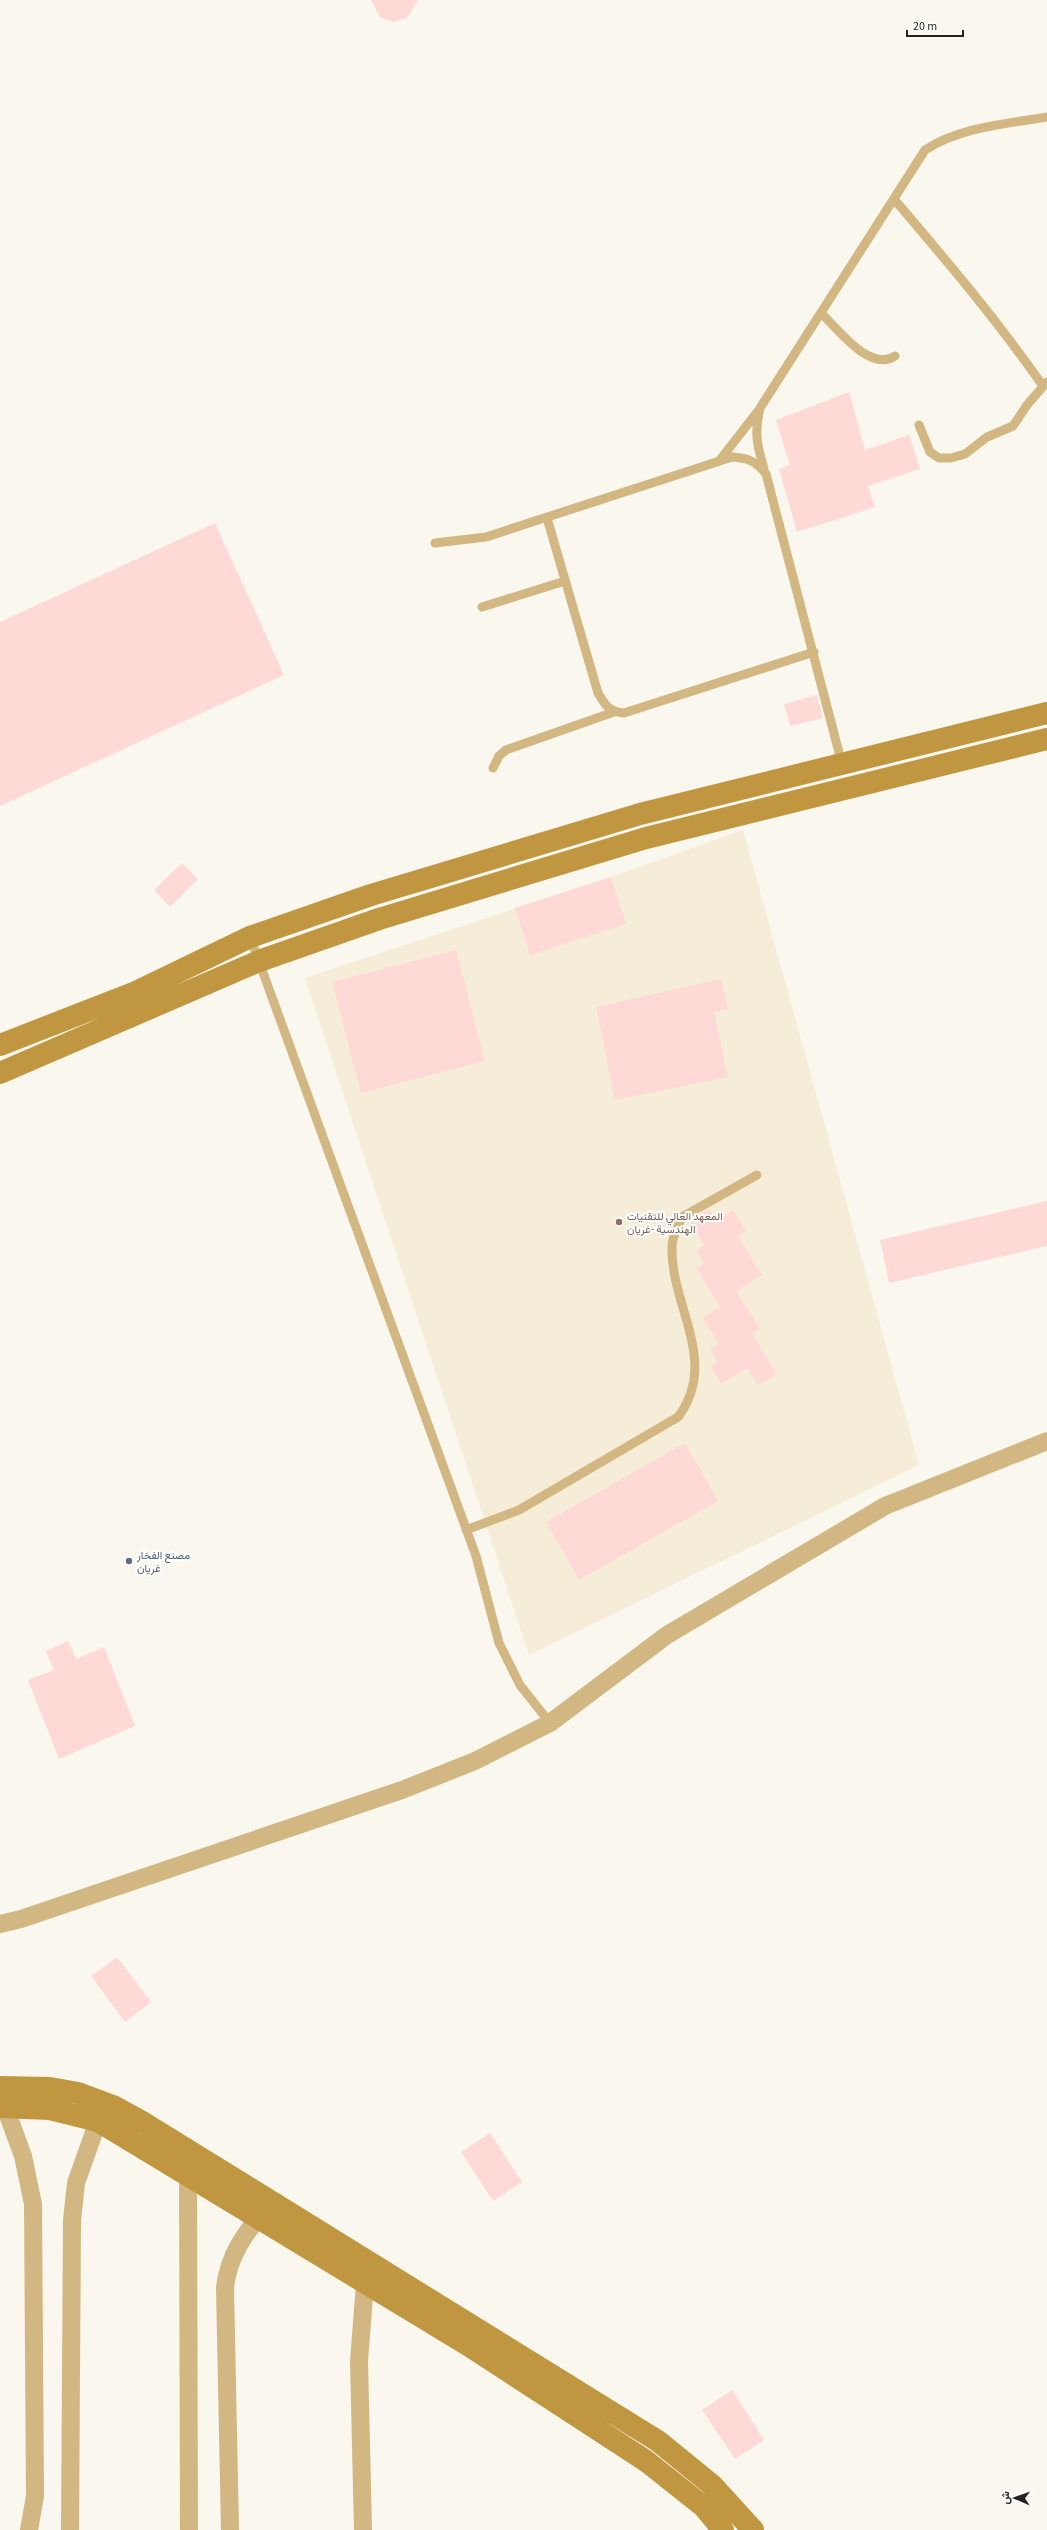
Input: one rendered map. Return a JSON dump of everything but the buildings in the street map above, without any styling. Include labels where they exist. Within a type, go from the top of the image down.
[{"type":"main road","points":[[0,1073],[140,1001],[250,937],[371,895],[640,814],[1047,713]]},
{"type":"main road","points":[[0,1044],[140,1001],[379,919],[646,838],[1047,738]]},
{"type":"main road","points":[[799,775],[804,799]]},
{"type":"main road","points":[[2,2100],[50,2088],[78,2093],[101,2112],[188,2174],[365,2284],[468,2345],[646,2460],[704,2507],[723,2530]]},
{"type":"main road","points":[[101,2112],[144,2123],[658,2441],[712,2485],[753,2530]]},
{"type":"street","points":[[0,1924],[21,1919],[402,1790],[475,1761],[550,1723],[667,1635],[885,1506],[1047,1441]]},
{"type":"street","points":[[2,2100],[23,2156],[33,2204],[35,2496],[29,2530]]},
{"type":"street","points":[[70,2530],[72,2220],[76,2183],[101,2112]]},
{"type":"street","points":[[188,2174],[189,2530]]},
{"type":"street","points":[[230,2530],[225,2287],[230,2262],[258,2218],[272,2201]]},
{"type":"street","points":[[363,2530],[359,2361],[365,2284],[374,2264]]},
{"type":"street","points":[[704,2507],[707,2530]]},
{"type":"lane","points":[[720,460],[760,408],[925,150],[940,140],[957,134],[1047,116]]},
{"type":"lane","points":[[894,199],[961,278],[1045,384],[1013,426],[987,437],[965,454],[952,458],[939,458],[930,452],[919,425]]},
{"type":"lane","points":[[821,313],[864,355],[883,360],[895,356]]},
{"type":"lane","points":[[760,408],[756,427],[756,441],[814,652],[842,764]]},
{"type":"lane","points":[[435,543],[486,537],[732,457],[750,459],[758,463],[766,474]]},
{"type":"lane","points":[[547,518],[598,693],[606,706],[614,712]]},
{"type":"lane","points":[[482,607],[565,581]]},
{"type":"lane","points":[[493,768],[499,756],[506,750],[614,712],[624,713],[814,652]]},
{"type":"lane","points":[[250,937],[476,1556],[499,1643],[520,1685],[550,1723]]},
{"type":"lane","points":[[466,1530],[518,1510],[678,1417],[693,1391],[696,1371],[693,1346],[674,1268],[672,1245],[676,1230],[682,1217],[758,1175]]},
{"type":"shaded area","name":"المعهد العالي للتقنيات الهندسية -غريان","points":[[743,830],[919,1465],[529,1655],[305,978],[611,877]]},
{"type":"place","name":"المعهد العالي للتقنيات الهندسية -غريان","points":[[619,1222]]},
{"type":"place","name":"مصنع الفخار غريان","points":[[129,1561]]}]
